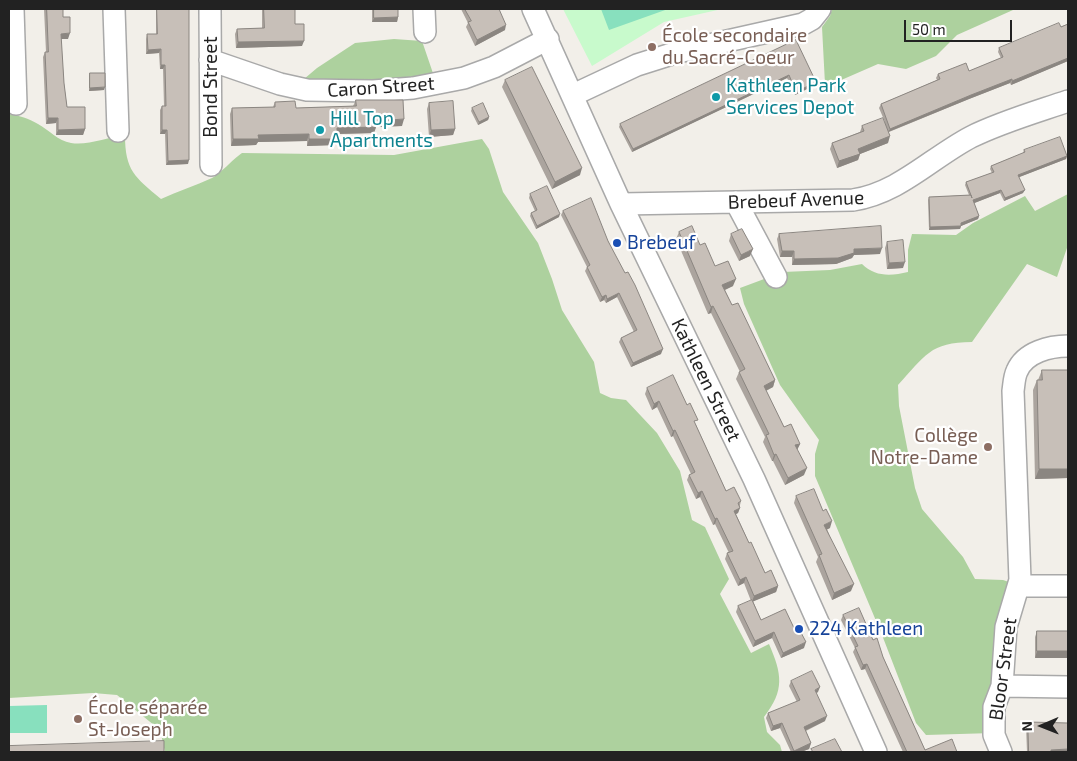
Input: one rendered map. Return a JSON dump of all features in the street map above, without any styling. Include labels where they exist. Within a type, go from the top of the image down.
[{"type":"street","points":[[13,9],[16,104]]},
{"type":"street","points":[[114,9],[118,131]]},
{"type":"street","name":"Bond Street","points":[[210,9],[211,165]]},
{"type":"street","points":[[424,9],[425,32]]},
{"type":"street","name":"Kathleen Street","points":[[533,9],[621,204],[754,479],[876,752]]},
{"type":"street","points":[[572,94],[637,65],[678,52],[803,24],[812,19],[820,9]]},
{"type":"street","name":"Caron Street","points":[[210,60],[280,84],[307,90],[373,91],[413,88],[464,78],[494,67],[548,39]]},
{"type":"street","name":"Brebeuf Avenue","points":[[621,204],[853,200],[873,197],[889,190],[971,137],[1068,101]]},
{"type":"street","points":[[736,202],[776,277]]},
{"type":"street","points":[[1068,346],[1051,346],[1031,355],[1017,371],[1014,391],[1020,586],[1068,586]]},
{"type":"street","name":"Bloor Street","points":[[1001,752],[994,736],[994,707],[1002,686],[1006,627],[1020,586]]},
{"type":"street","points":[[1002,686],[1068,687]]},
{"type":"green space","points":[[563,9],[722,9],[664,22],[592,66]]},
{"type":"green space","points":[[601,9],[668,9],[609,30]]},
{"type":"green space","points":[[832,9],[1020,9],[1013,10],[957,35],[936,56],[906,69],[878,64],[839,81],[825,84],[822,27],[830,16]]},
{"type":"green space","points":[[394,39],[422,41],[436,82],[297,85],[317,68],[355,43]]},
{"type":"green space","points":[[9,114],[31,120],[58,138],[71,143],[91,142],[125,135],[127,157],[133,172],[144,185],[161,199],[212,178],[242,153],[394,155],[482,139],[489,149],[503,192],[538,243],[562,310],[594,362],[600,393],[611,398],[626,400],[657,433],[680,471],[692,520],[705,527],[729,579],[720,594],[751,653],[769,644],[777,664],[779,682],[775,698],[764,717],[767,732],[780,745],[782,752],[165,752],[160,730],[117,695],[93,693],[9,698]]},
{"type":"green space","points":[[1068,194],[1068,245],[1057,277],[1027,264],[972,342],[937,348],[922,359],[898,385],[899,406],[915,488],[922,509],[963,557],[975,579],[1003,580],[1018,585],[993,733],[926,735],[916,723],[882,635],[815,476],[815,454],[819,440],[780,385],[744,304],[740,288],[783,272],[830,270],[862,264],[878,273],[895,274],[908,272],[908,250],[912,234],[956,235],[973,223],[1025,196],[1035,211]]},
{"type":"green space","points":[[47,705],[47,733],[9,733],[9,706]]},
{"type":"building","points":[[47,9],[63,9],[63,17],[70,17],[70,33],[61,34],[67,107],[85,107],[85,129],[58,130],[58,118],[48,118],[45,52],[48,52]]},
{"type":"building","points":[[157,9],[189,9],[189,160],[168,161],[167,130],[162,130],[162,106],[166,106],[165,65],[161,65],[161,49],[148,50],[147,34],[157,34]]},
{"type":"building","points":[[264,9],[295,9],[295,24],[304,24],[304,41],[238,42],[237,29],[264,28]]},
{"type":"building","points":[[374,9],[398,9],[398,17],[374,18]]},
{"type":"building","points":[[465,9],[499,9],[506,25],[477,40],[468,22],[471,21]]},
{"type":"building","points":[[1059,23],[1061,27],[1068,24],[1068,58],[1012,81],[1012,79],[971,95],[890,129],[881,104],[940,79],[938,74],[966,63],[969,71],[1003,57],[999,48]]},
{"type":"building","name":"Kathleen Park Services Depot","points":[[796,40],[816,82],[796,92],[789,75],[633,149],[620,124]]},
{"type":"building","points":[[532,67],[582,168],[555,182],[505,80]]},
{"type":"building","points":[[90,73],[105,73],[105,87],[90,88]]},
{"type":"building","points":[[356,100],[403,100],[404,119],[376,121],[376,127],[337,128],[337,139],[309,139],[309,134],[258,135],[259,139],[233,139],[232,108],[275,107],[275,102],[295,101],[296,108],[356,106]]},
{"type":"building","points":[[453,101],[455,129],[431,130],[429,103]]},
{"type":"building","points":[[483,103],[489,117],[479,122],[472,108]]},
{"type":"building","points":[[883,118],[890,136],[858,149],[860,154],[839,161],[832,143],[864,131],[862,126]]},
{"type":"building","points":[[1060,137],[1067,156],[1018,175],[1025,190],[1005,198],[1001,190],[973,200],[979,216],[961,223],[961,226],[930,227],[929,197],[971,195],[966,182],[994,172],[991,166],[1025,152],[1024,150]]},
{"type":"building","points":[[547,186],[560,214],[537,226],[531,213],[537,210],[530,194]]},
{"type":"building","points":[[591,198],[608,241],[625,273],[628,272],[635,285],[663,349],[633,363],[621,338],[637,330],[619,293],[607,299],[606,295],[602,297],[587,267],[590,265],[563,211]]},
{"type":"building","points":[[692,226],[700,245],[705,243],[715,266],[728,261],[736,279],[722,285],[732,305],[738,303],[775,380],[764,386],[784,427],[791,424],[800,444],[795,445],[807,468],[788,478],[776,454],[774,455],[766,435],[769,434],[739,372],[745,369],[713,306],[711,307],[679,232]]},
{"type":"building","points":[[881,226],[882,248],[854,249],[854,253],[838,258],[794,259],[794,251],[782,251],[779,234]]},
{"type":"building","points":[[742,229],[753,249],[741,255],[731,234]]},
{"type":"building","points":[[903,240],[905,262],[889,263],[887,242]]},
{"type":"building","points":[[1042,370],[1068,370],[1068,469],[1039,469],[1037,380],[1042,380]]},
{"type":"building","points":[[673,375],[687,405],[690,403],[698,420],[694,421],[726,491],[734,487],[741,501],[738,503],[740,508],[734,511],[749,543],[751,542],[765,573],[771,570],[778,586],[754,596],[746,577],[740,580],[727,553],[733,551],[702,491],[698,493],[689,475],[695,472],[675,430],[673,431],[659,401],[654,404],[647,388]]},
{"type":"building","points":[[814,489],[823,511],[826,509],[832,521],[824,525],[854,584],[834,593],[819,555],[822,554],[796,496]]},
{"type":"building","points":[[752,600],[761,620],[785,609],[794,628],[798,627],[806,642],[783,653],[774,632],[755,641],[738,606]]},
{"type":"building","points":[[859,608],[873,640],[877,638],[883,657],[925,750],[952,739],[957,752],[907,752],[867,664],[863,665],[855,647],[858,646],[843,615]]},
{"type":"building","points":[[1037,631],[1068,631],[1068,651],[1037,651]]},
{"type":"building","points":[[812,671],[820,687],[815,690],[827,716],[804,727],[811,743],[794,751],[782,723],[773,726],[768,713],[800,700],[791,681]]},
{"type":"building","points":[[1028,722],[1068,723],[1068,749],[1051,750],[1051,752],[1029,752]]},
{"type":"building","points":[[835,739],[842,752],[813,752],[811,749]]},
{"type":"building","points":[[164,741],[164,752],[9,752],[9,746]]},
{"type":"place","name":"École secondaire du Sacré-Coeur","points":[[652,47]]},
{"type":"place","name":"Kathleen Park Services Depot","points":[[716,97]]},
{"type":"place","name":"Hill Top Apartments","points":[[320,130]]},
{"type":"place","name":"Brebeuf","points":[[617,243]]},
{"type":"place","name":"Collège Notre-Dame","points":[[988,447]]},
{"type":"place","name":"224 Kathleen","points":[[799,629]]},
{"type":"place","name":"École séparée St-Joseph","points":[[78,719]]}]
